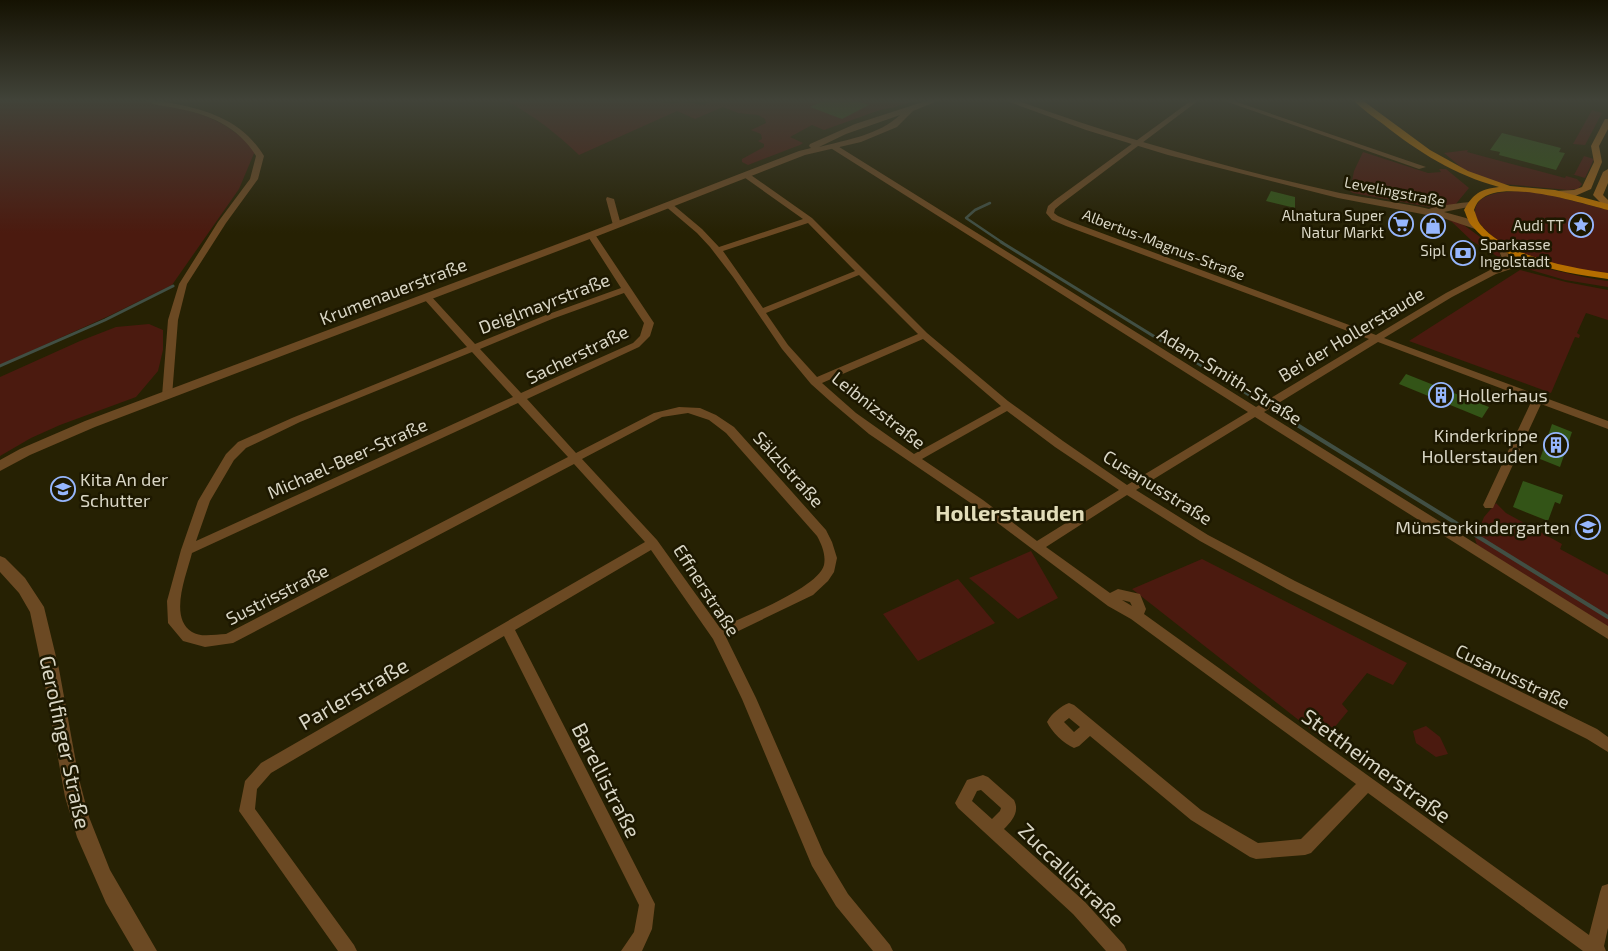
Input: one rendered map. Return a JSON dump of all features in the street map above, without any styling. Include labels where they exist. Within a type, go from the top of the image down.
[{"type":"main road","points":[[1418,144],[1479,180],[1518,189],[1558,193],[1575,193],[1586,189],[1598,162],[1594,150],[1597,144]]},
{"type":"main road","points":[[1602,144],[1601,148],[1604,151]]},
{"type":"main road","points":[[1442,160],[1446,166],[1475,190],[1518,189]]},
{"type":"main road","points":[[1608,172],[1599,197],[1608,206]]},
{"type":"main road","points":[[1475,190],[1469,214],[1478,227],[1501,245],[1543,263],[1605,276]]},
{"type":"main road","points":[[1600,190],[1608,200]]},
{"type":"main road","points":[[1558,193],[1608,206]]},
{"type":"street","points":[[167,396],[173,320],[182,284],[222,222],[254,179],[260,156],[254,144]]},
{"type":"street","name":"Krumenauerstraße","points":[[802,153],[816,144]]},
{"type":"street","points":[[829,144],[833,147]]},
{"type":"street","name":"Krumenauerstraße","points":[[0,466],[48,441],[618,225],[668,204],[802,153],[842,144]]},
{"type":"street","name":"Albertus-Magnus-Straße","points":[[1136,144],[1058,202],[1051,208],[1050,214],[1069,224],[1377,338]]},
{"type":"street","name":"Levelingstraße","points":[[1143,144],[1238,171],[1306,186],[1440,210],[1470,204]]},
{"type":"street","points":[[1355,144],[1422,167]]},
{"type":"street","name":"Adam-Smith-Straße","points":[[833,147],[1608,633]]},
{"type":"street","name":"Cusanusstraße","points":[[745,175],[809,220],[924,335],[1008,406],[1059,444],[1127,490],[1204,538],[1282,580],[1592,734],[1608,745]]},
{"type":"street","name":"Levelingstraße","points":[[1306,186],[1338,195],[1456,218],[1478,227]]},
{"type":"street","points":[[610,199],[618,225]]},
{"type":"street","name":"Leibnizstraße","points":[[668,204],[718,250],[738,274],[770,327],[815,382],[843,408],[1037,547]]},
{"type":"street","points":[[718,250],[809,220]]},
{"type":"street","name":"Sacherstraße","points":[[521,399],[636,345],[644,340],[647,334],[649,323],[591,235]]},
{"type":"street","name":"Bei der Hollerstaude","points":[[1490,272],[1505,257],[1501,245]]},
{"type":"street","name":"Bei der Hollerstaude","points":[[1037,547],[1255,412],[1490,272],[1521,262],[1543,263]]},
{"type":"street","points":[[761,312],[860,272]]},
{"type":"street","name":"Deiglmayrstraße","points":[[473,348],[626,289]]},
{"type":"street","name":"Effnerstraße","points":[[427,297],[653,543],[718,635],[749,698],[818,860],[842,900],[884,951]]},
{"type":"street","points":[[815,382],[924,335]]},
{"type":"street","points":[[1377,338],[1608,425]]},
{"type":"street","name":"Sustrisstraße","points":[[473,348],[296,420],[242,445],[230,457],[204,501],[186,550],[173,601],[175,623],[188,637],[205,641],[228,639],[577,459]]},
{"type":"street","name":"Michael-Beer-Straße","points":[[186,550],[521,399]]},
{"type":"street","points":[[1489,505],[1538,399]]},
{"type":"street","points":[[914,459],[1008,406]]},
{"type":"street","name":"Sälzlstraße","points":[[577,459],[658,415],[672,411],[692,410],[704,412],[714,416],[730,430],[822,533],[830,549],[830,563],[822,581],[809,591],[718,635]]},
{"type":"street","name":"Parlerstraße","points":[[348,951],[247,811],[250,786],[266,768],[653,543]]},
{"type":"street","name":"Stettheimerstraße","points":[[1037,547],[1113,602],[1136,616],[1595,950]]},
{"type":"street","name":"Gerolfinger Straße","points":[[0,562],[23,586],[35,606],[53,678],[75,798],[87,838],[105,880],[128,924],[146,951]]},
{"type":"street","name":"Barellistraße","points":[[507,628],[647,904],[646,925],[634,948],[630,951]]},
{"type":"street","points":[[1090,728],[1196,815],[1256,851],[1305,847],[1367,784]]},
{"type":"street","name":"Zuccallistraße","points":[[993,829],[1078,908],[1118,951]]},
{"type":"street","points":[[1595,950],[1608,892]]},
{"type":"shaded area","points":[[0,144],[248,144],[255,151],[239,189],[172,285],[0,365]]},
{"type":"shaded area","points":[[568,144],[603,144],[579,155]]},
{"type":"shaded area","points":[[764,144],[801,144],[748,165],[742,162],[742,159],[764,147]]},
{"type":"shaded area","points":[[1468,150],[1467,152],[1565,178],[1566,176],[1577,179],[1582,184],[1578,189],[1568,190],[1503,184],[1468,173],[1444,153]]},
{"type":"shaded area","points":[[1363,152],[1428,173],[1441,172],[1439,169],[1446,169],[1469,188],[1455,205],[1435,208],[1353,193],[1350,191],[1354,171]]},
{"type":"shaded area","points":[[1584,156],[1594,159],[1585,178],[1574,175]]},
{"type":"shaded area","points":[[1520,191],[1543,193],[1608,210],[1608,273],[1573,268],[1534,258],[1515,250],[1484,229],[1475,215],[1479,202],[1498,193]]},
{"type":"shaded area","points":[[1444,218],[1461,223],[1498,250],[1500,258],[1472,241],[1452,222]]},
{"type":"shaded area","points":[[1517,266],[1528,266],[1608,281],[1608,287],[1565,280]]},
{"type":"shaded area","points":[[1520,270],[1566,282],[1608,290],[1608,320],[1586,313],[1577,333],[1580,335],[1579,338],[1575,337],[1551,393],[1409,341]]},
{"type":"shaded area","points":[[149,324],[163,330],[163,350],[158,371],[136,397],[60,425],[31,438],[0,456],[0,377],[116,327]]},
{"type":"shaded area","points":[[1496,503],[1506,513],[1562,544],[1560,549],[1608,575],[1608,627],[1477,545],[1475,539],[1484,517]]},
{"type":"shaded area","points":[[1031,551],[1058,598],[1018,619],[969,578]]},
{"type":"shaded area","points":[[1202,559],[1407,663],[1393,685],[1367,673],[1342,704],[1348,711],[1324,740],[1132,589]]},
{"type":"shaded area","points":[[958,579],[995,623],[918,661],[883,614]]},
{"type":"shaded area","points":[[1426,726],[1440,737],[1448,754],[1436,757],[1416,743],[1413,731]]},
{"type":"building","points":[[1494,144],[1547,144],[1561,148],[1559,152],[1565,153],[1556,170],[1499,155],[1500,152],[1490,150]]},
{"type":"building","points":[[1271,191],[1295,197],[1295,208],[1266,201]]},
{"type":"building","name":"Hollerhaus","points":[[1406,374],[1489,407],[1482,418],[1399,384]]},
{"type":"building","name":"Kinderkrippe Hollerstauden","points":[[1552,424],[1572,432],[1560,467],[1540,459]]},
{"type":"building","points":[[1523,481],[1563,495],[1560,504],[1555,502],[1548,521],[1513,507]]},
{"type":"waterway","points":[[990,203],[975,210],[966,218],[1003,243]]},
{"type":"waterway","points":[[1001,242],[1249,395]]},
{"type":"waterway","points":[[0,366],[105,320],[173,286]]},
{"type":"waterway","points":[[1286,418],[1296,424]]},
{"type":"waterway","points":[[1294,423],[1608,617]]},
{"type":"place","name":"Alnatura Super Natur Markt","points":[[1401,224]]},
{"type":"place","name":"Audi TT","points":[[1581,225]]},
{"type":"place","name":"Sipl","points":[[1433,226]]},
{"type":"place","name":"Sparkasse Ingolstadt","points":[[1463,253]]},
{"type":"place","name":"Hollerhaus","points":[[1441,395]]},
{"type":"place","name":"Kinderkrippe Hollerstauden","points":[[1556,445]]},
{"type":"place","name":"Kita An der Schutter","points":[[63,489]]},
{"type":"place","name":"Münsterkindergarten","points":[[1588,527]]},
{"type":"district","name":"Hollerstauden","points":[[1010,512]]}]
